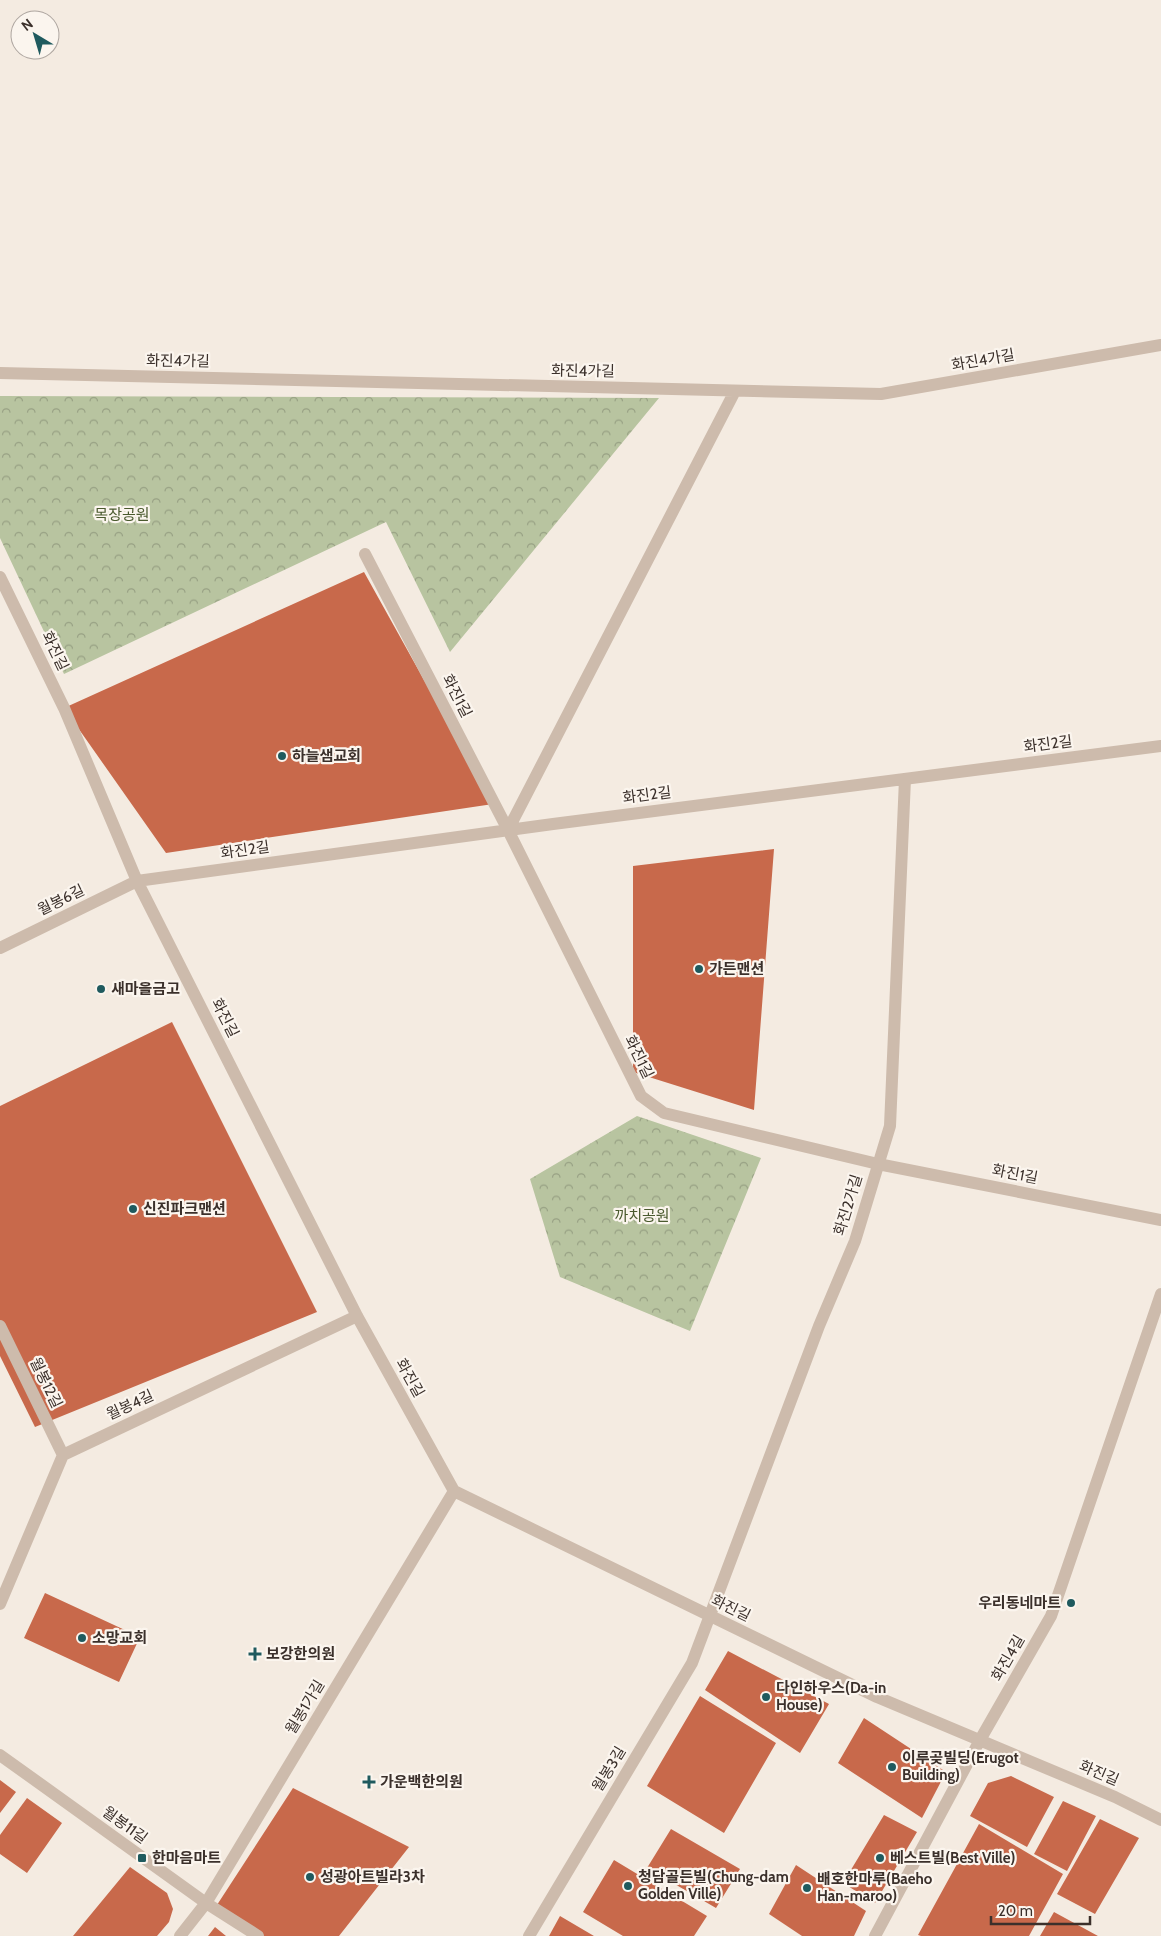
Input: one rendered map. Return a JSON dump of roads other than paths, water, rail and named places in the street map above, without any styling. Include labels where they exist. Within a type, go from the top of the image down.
[{"type":"street","name":"화진4가길","points":[[0,374],[880,394],[1161,345]]},
{"type":"street","points":[[508,830],[735,391]]},
{"type":"street","name":"화진1길","points":[[366,554],[508,830],[641,1096],[664,1113],[878,1164],[1161,1220]]},
{"type":"street","name":"화진길","points":[[0,578],[64,708],[137,881],[357,1316],[454,1491],[877,1697],[1114,1797],[1161,1820]]},
{"type":"street","name":"화진2길","points":[[137,881],[508,830],[1161,746]]},
{"type":"street","name":"화진2가길","points":[[709,1615],[819,1326],[855,1241],[890,1126],[905,779]]},
{"type":"street","name":"월봉6길","points":[[0,948],[137,881]]},
{"type":"street","name":"화진4길","points":[[875,1936],[980,1740],[1051,1616],[1161,1294]]},
{"type":"street","name":"월봉4길","points":[[63,1455],[357,1316]]},
{"type":"street","name":"월봉12길","points":[[0,1326],[63,1455]]},
{"type":"street","points":[[0,1604],[63,1455]]},
{"type":"street","name":"월봉1가길","points":[[180,1936],[206,1903],[454,1491]]},
{"type":"street","name":"월봉3길","points":[[529,1936],[692,1663],[709,1615]]},
{"type":"street","name":"월봉11길","points":[[0,1756],[206,1903],[258,1936]]},
{"type":"place","name":"하늘샘교회","points":[[282,756]]},
{"type":"place","name":"가든맨션","points":[[699,969]]},
{"type":"place","name":"새마을금고","points":[[101,989]]},
{"type":"place","name":"신진파크맨션","points":[[133,1209]]},
{"type":"place","name":"우리동네마트","points":[[1071,1603]]},
{"type":"place","name":"소망교회","points":[[82,1638]]},
{"type":"place","name":"보강한의원","points":[[255,1654]]},
{"type":"place","name":"다인하우스(Da-in House)","points":[[766,1697]]},
{"type":"place","name":"이루곶빌딩(Erugot Building)","points":[[892,1767]]},
{"type":"place","name":"가운백한의원","points":[[369,1782]]},
{"type":"place","name":"한마음마트","points":[[142,1858]]},
{"type":"place","name":"베스트빌(Best Ville)","points":[[880,1858]]},
{"type":"place","name":"성광아트빌라3차","points":[[310,1877]]},
{"type":"place","name":"청담골든빌(Chung-dam Golden Ville)","points":[[628,1886]]},
{"type":"place","name":"배호한마루(Baeho Han-maroo)","points":[[807,1888]]},
{"type":"park label","name":"목장공원","points":[[122,515]]},
{"type":"park label","name":"까치공원","points":[[642,1216]]}]
